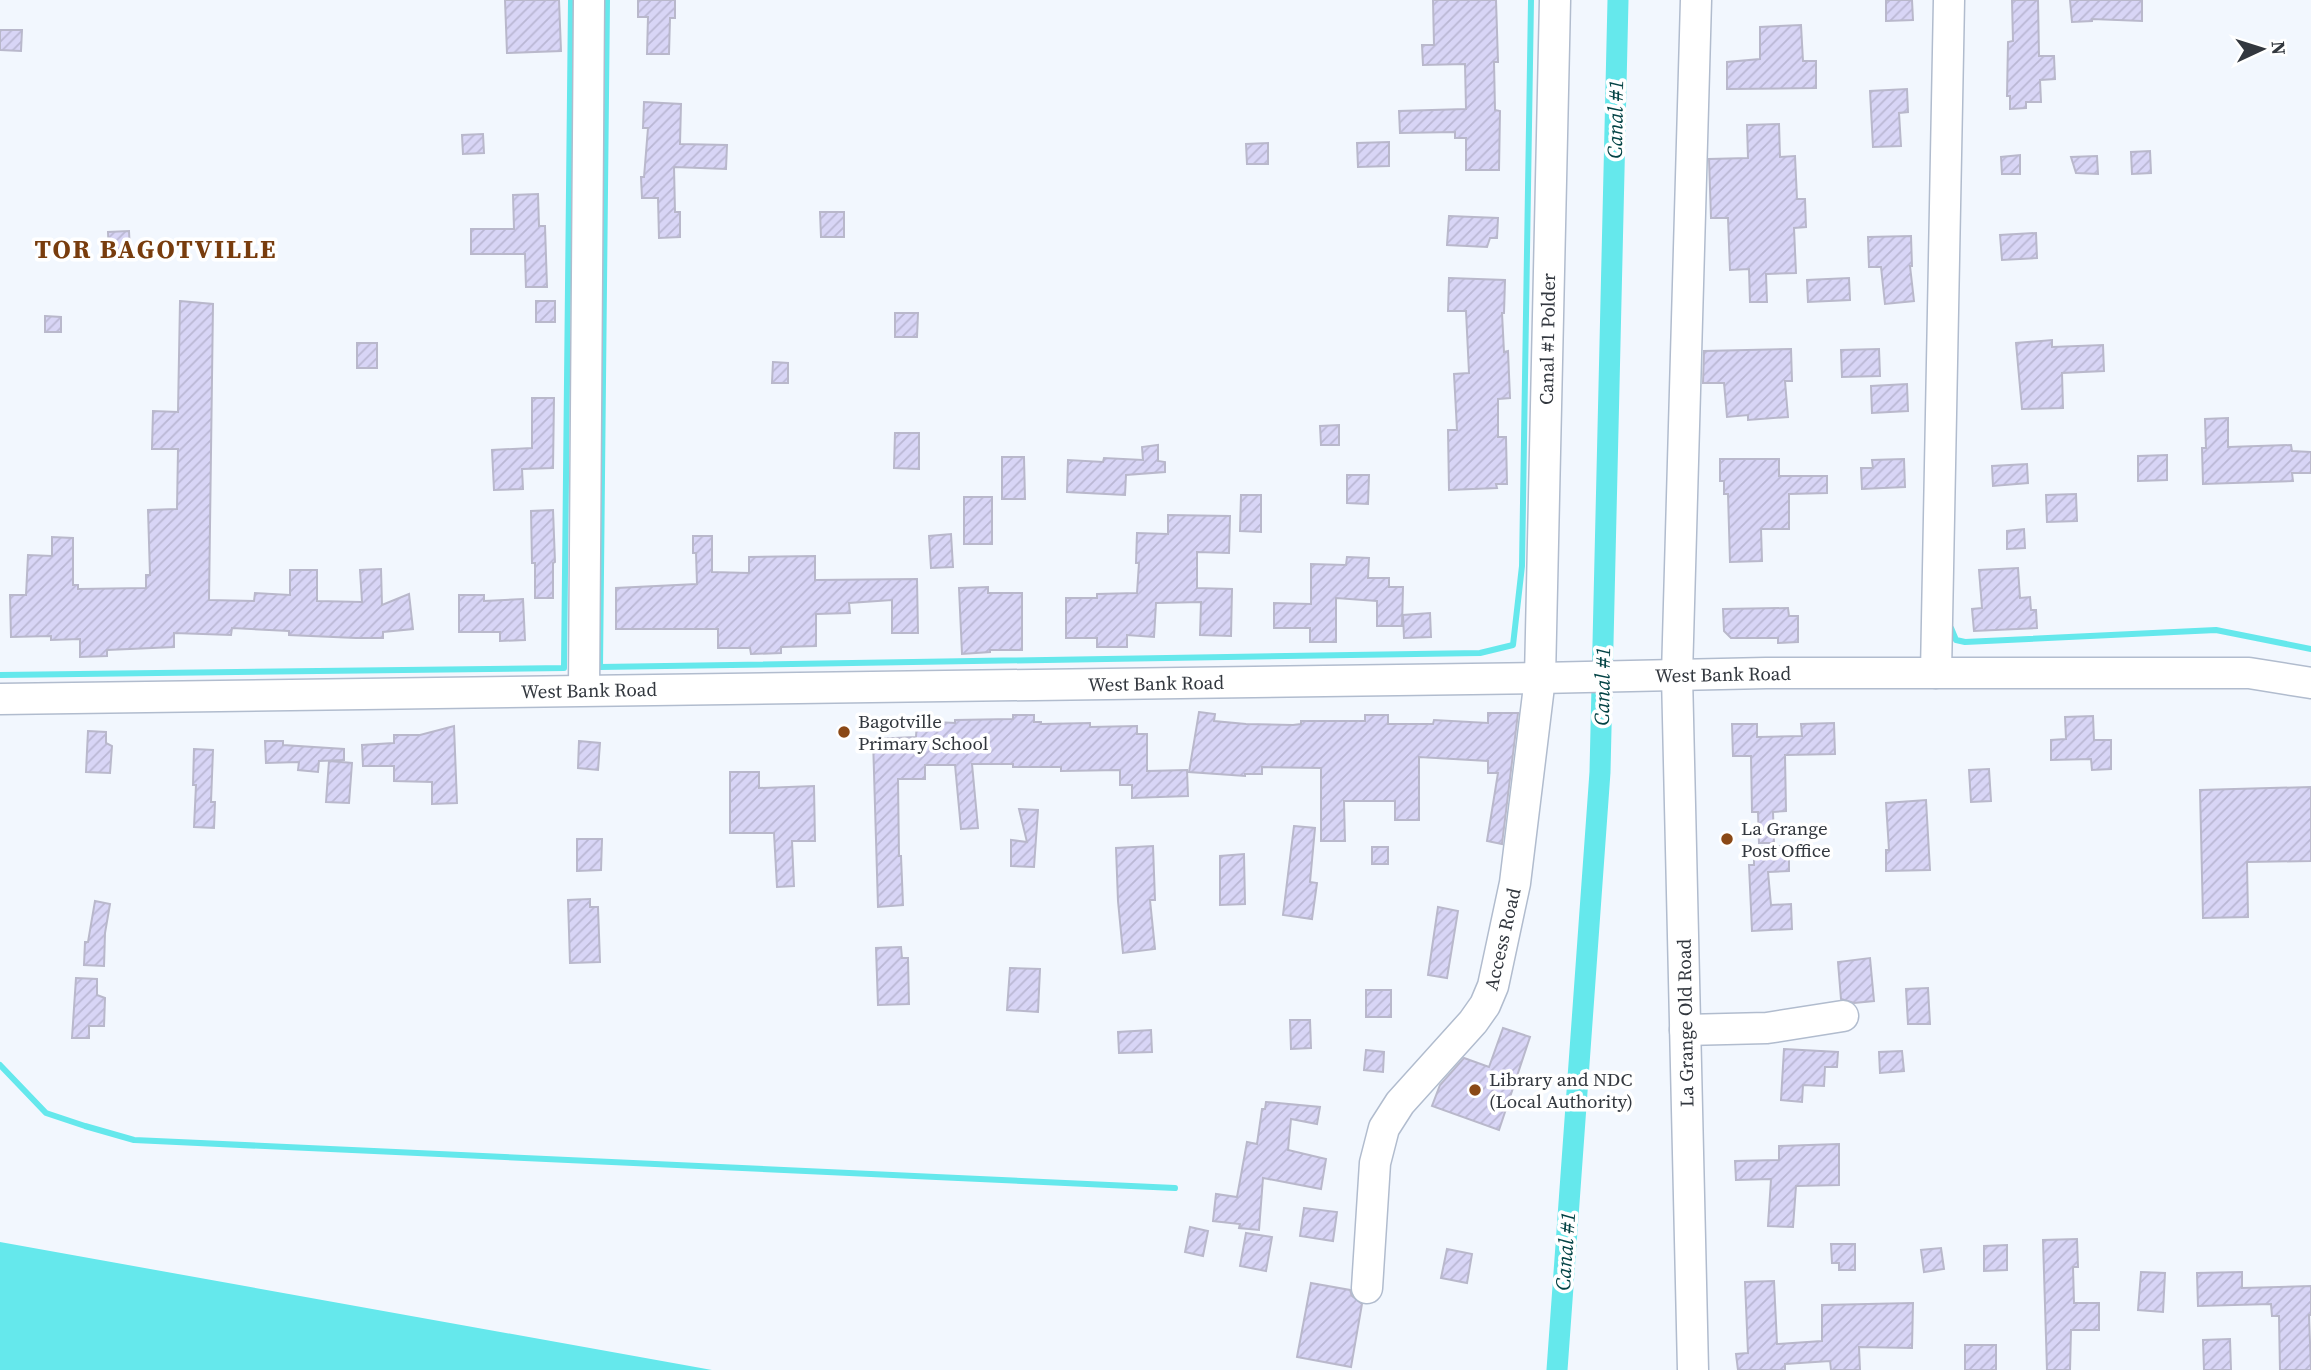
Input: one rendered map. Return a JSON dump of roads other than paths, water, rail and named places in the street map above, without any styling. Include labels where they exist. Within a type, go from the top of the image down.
[{"type":"street","points":[[584,691],[589,0]]},
{"type":"street","name":"Canal #1 Polder","points":[[1553,678],[1555,0]]},
{"type":"street","name":"La Grange Old Road","points":[[1693,1370],[1685,1030],[1666,675],[1696,0]]},
{"type":"street","points":[[1936,673],[1949,0]]},
{"type":"street","name":"West Bank Road","points":[[0,699],[1936,673],[2249,673],[2311,682]]},
{"type":"street","name":"Access Road","points":[[1367,1288],[1375,1163],[1384,1128],[1400,1102],[1473,1022],[1485,1005],[1493,986],[1553,678]]},
{"type":"street","points":[[1685,1030],[1767,1028],[1843,1016]]},
{"type":"water","points":[[0,1242],[712,1370],[0,1370]]},
{"type":"waterway","points":[[0,675],[564,668],[571,0]]},
{"type":"waterway","points":[[607,0],[600,667],[1480,653],[1513,645],[1522,566],[1531,0]]},
{"type":"waterway","name":"Canal #1","points":[[1557,1370],[1600,772],[1618,0]]},
{"type":"waterway","points":[[1951,628],[1956,640],[1965,642],[2216,630],[2311,649]]},
{"type":"waterway","points":[[0,1065],[46,1113],[134,1140],[1175,1188]]},
{"type":"place","name":"Bagotville Primary School","points":[[844,732]]},
{"type":"place","name":"La Grange Post Office","points":[[1727,839]]},
{"type":"place","name":"Library and NDC (Local Authority)","points":[[1475,1090]]},
{"type":"district","name":"TOR BAGOTVILLE","points":[[156,249]]}]
